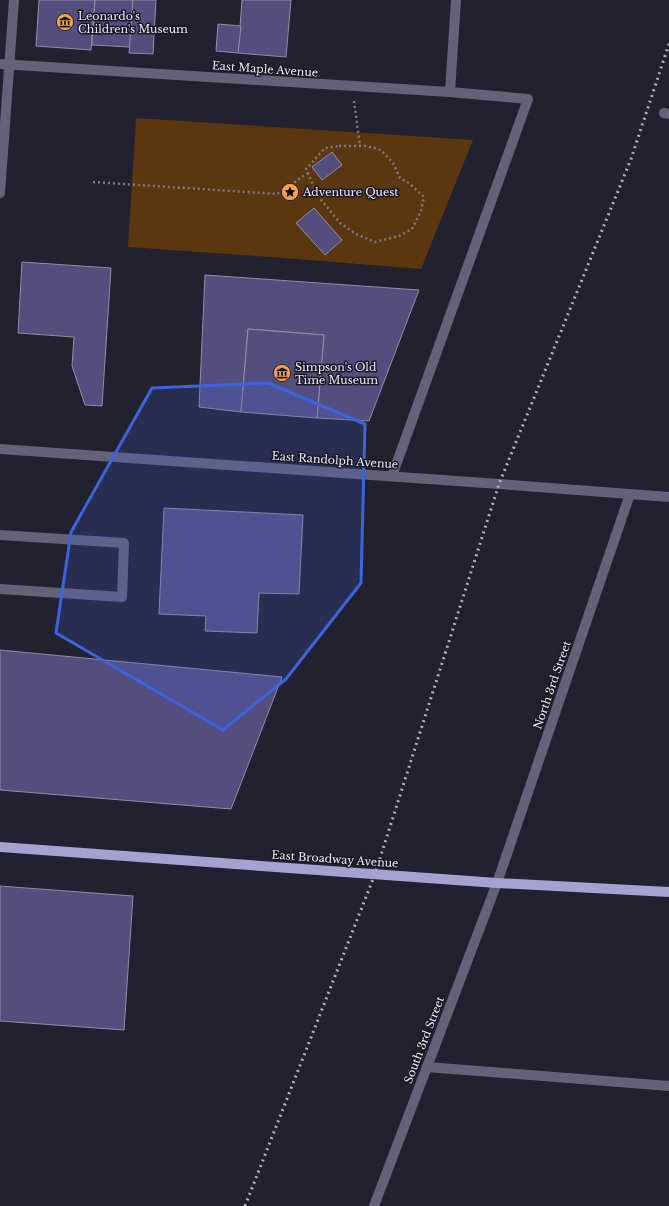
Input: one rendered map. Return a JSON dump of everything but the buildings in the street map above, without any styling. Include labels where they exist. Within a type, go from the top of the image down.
[{"type":"main road","name":"East Broadway Avenue","points":[[0,847],[497,883],[669,892]]},
{"type":"street","points":[[0,193],[5,64],[14,0]]},
{"type":"street","points":[[450,92],[456,0]]},
{"type":"street","name":"East Maple Avenue","points":[[5,64],[450,92],[528,100],[392,476]]},
{"type":"street","name":"East Randolph Avenue","points":[[0,449],[669,497]]},
{"type":"street","name":"North 3rd Street","points":[[497,883],[630,494]]},
{"type":"street","points":[[0,535],[124,543],[122,597],[0,589]]},
{"type":"street","name":"South 3rd Street","points":[[374,1206],[497,883]]},
{"type":"street","points":[[427,1068],[669,1086]]},
{"type":"path","points":[[353,86],[360,146]]},
{"type":"path","points":[[360,146],[381,150],[393,163],[400,178],[424,197],[422,211],[412,229],[399,236],[375,242],[356,234],[340,223],[318,196],[306,169],[325,148],[360,146]]},
{"type":"path","points":[[93,182],[276,194],[308,173]]},
{"type":"highlighted area","points":[[268,383],[365,424],[361,583],[286,679],[223,730],[56,633],[71,532],[152,388]]},
{"type":"shaded area","points":[[136,118],[473,140],[421,269],[128,247]]},
{"type":"railway","points":[[245,1206],[375,874],[499,484],[631,159],[669,44]]},
{"type":"place","name":"Leonardo's Children's Museum","points":[[65,22]]},
{"type":"place","name":"Adventure Quest","points":[[290,192]]},
{"type":"place","name":"Simpson's Old Time Museum","points":[[282,373]]}]
